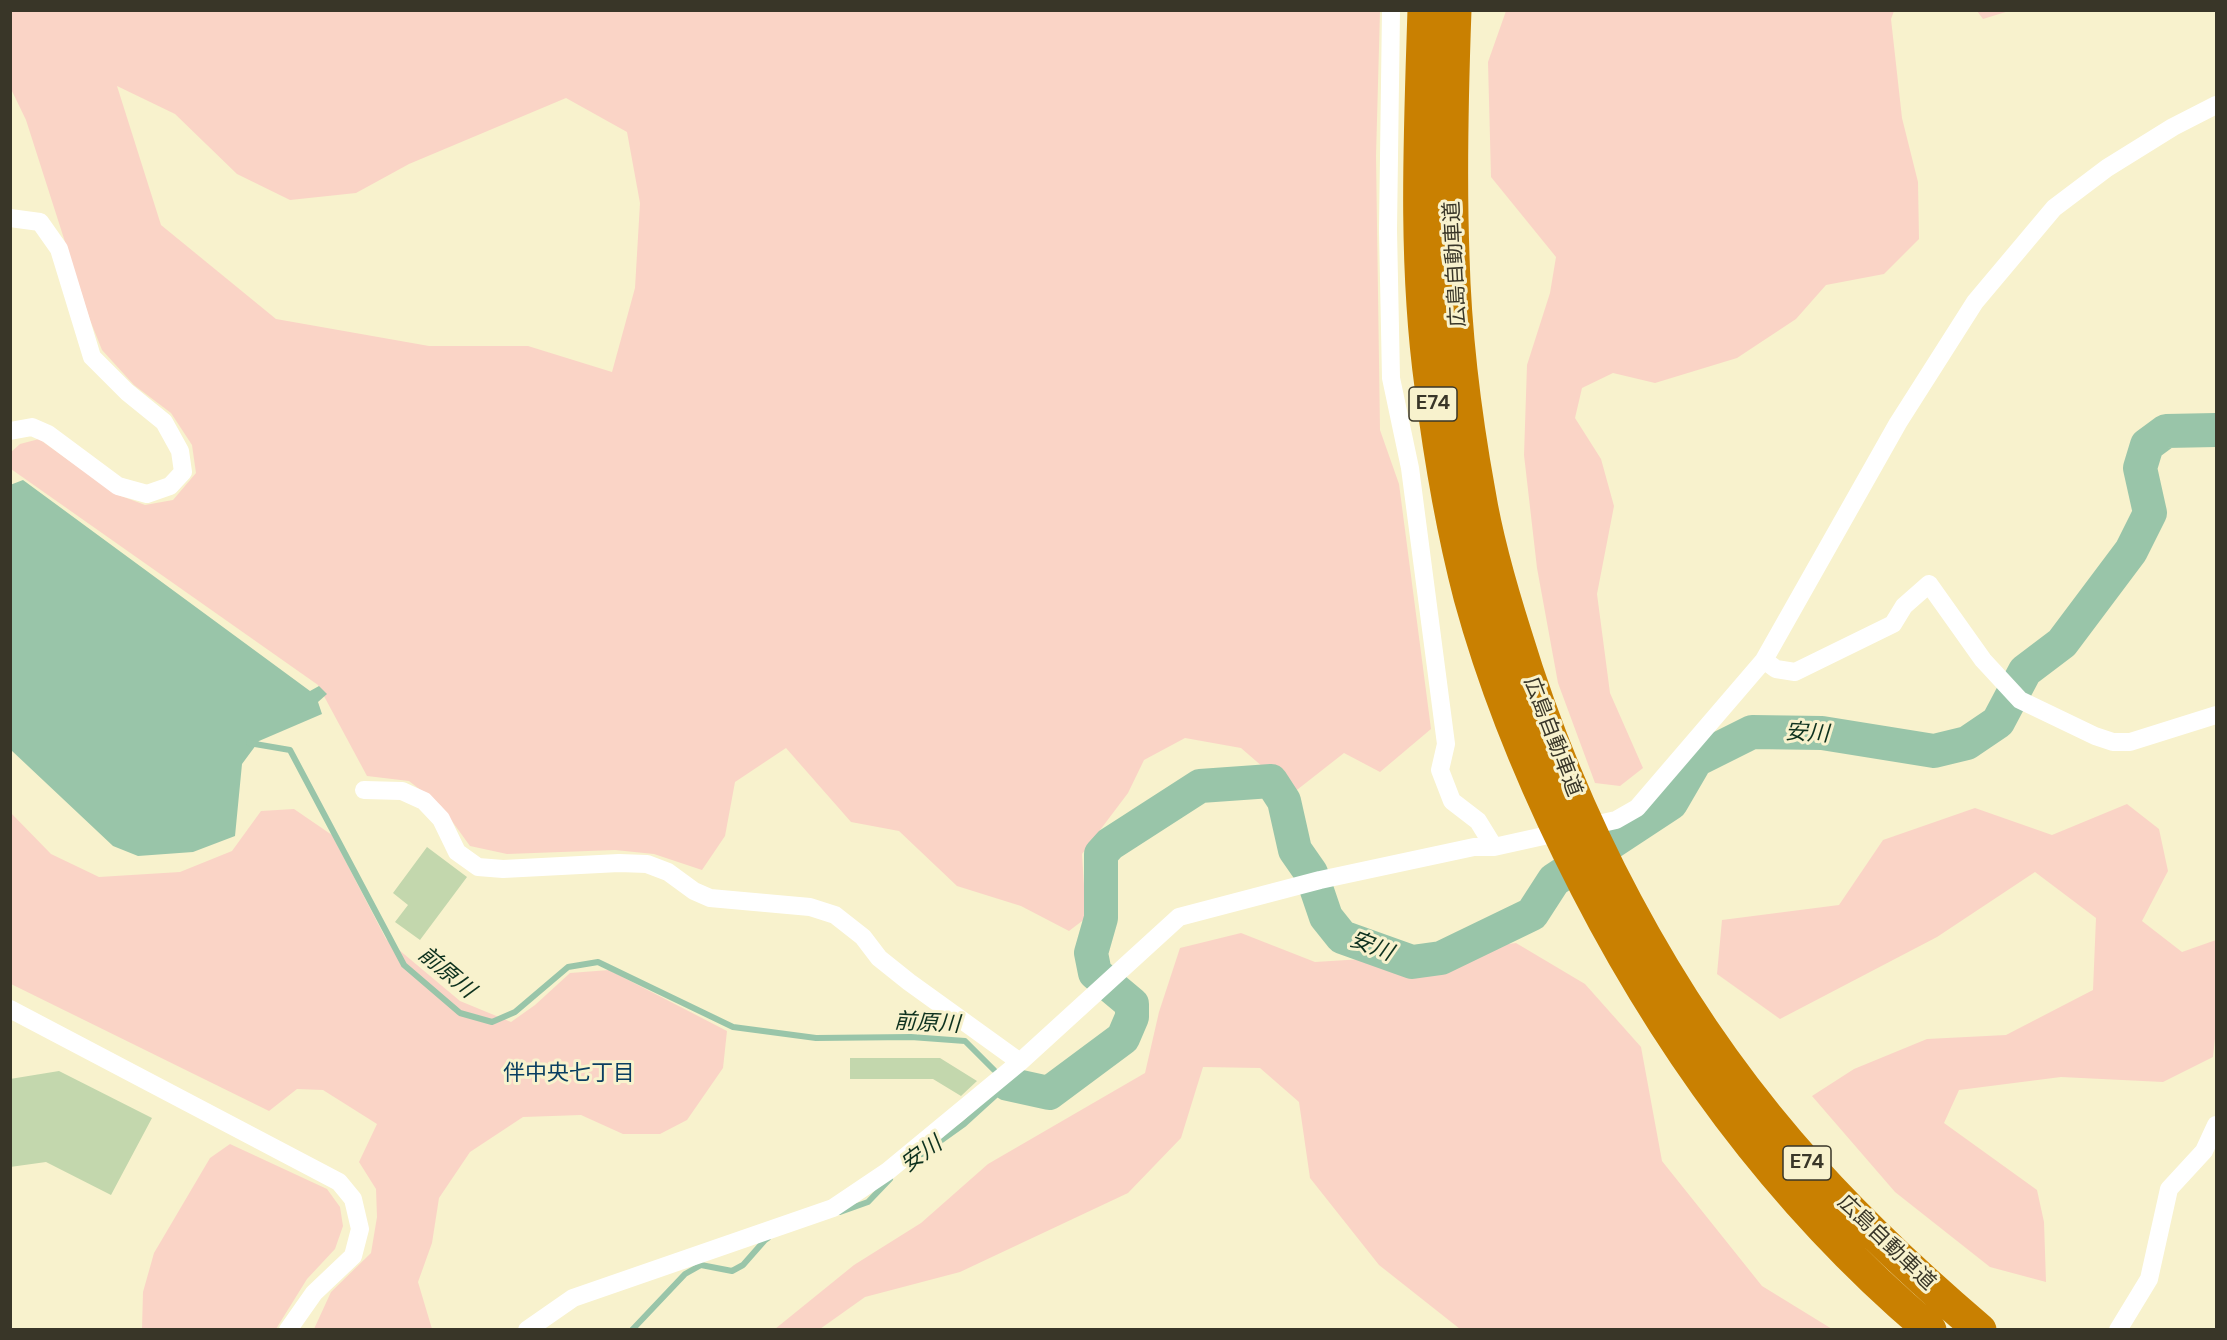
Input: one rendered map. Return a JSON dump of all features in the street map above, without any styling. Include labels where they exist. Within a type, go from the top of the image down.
[{"type":"highway","name":"広島自動車道","points":[[1424,10],[1420,131],[1421,260],[1430,383],[1448,500],[1470,596],[1500,692],[1551,781],[1612,875],[1652,976],[1697,1074],[1762,1161],[1834,1240],[1902,1306],[1930,1329]]},
{"type":"highway","name":"広島自動車道","points":[[1455,10],[1451,131],[1453,259],[1463,378],[1479,494],[1504,599],[1530,683],[1551,781]]},
{"type":"highway","name":"広島自動車道","points":[[1652,976],[1723,1057],[1788,1142],[1856,1216],[1924,1282],[1980,1329]]},
{"type":"street","points":[[1391,10],[1388,230],[1391,378],[1410,468],[1446,744],[1440,770],[1452,801],[1478,821],[1494,847]]},
{"type":"street","points":[[527,1329],[549,1323],[573,1298],[833,1208],[888,1171],[1020,1062],[1179,917],[1314,882],[1474,847],[1494,847],[1616,820],[1637,808],[1764,660],[1898,423],[1975,302],[2054,208],[2107,168],[2173,127],[2217,105]]},
{"type":"street","points":[[10,218],[40,222],[59,249],[92,357],[127,392],[164,422],[180,451],[183,472],[170,486],[147,494],[118,486],[48,434],[32,427],[10,431]]},
{"type":"street","points":[[1764,660],[1776,669],[1795,672],[1893,624],[1904,606],[1929,584],[1983,660],[2014,695],[2095,736],[2114,742],[2130,742],[2217,715]]},
{"type":"street","points":[[364,790],[402,791],[424,801],[441,819],[457,852],[478,867],[503,869],[619,863],[647,864],[668,872],[694,891],[710,898],[810,907],[835,915],[863,937],[879,958],[909,982],[1020,1062]]},
{"type":"street","points":[[10,1009],[339,1182],[353,1199],[360,1229],[353,1256],[314,1293],[288,1329]]},
{"type":"street","points":[[2118,1329],[2149,1279],[2169,1190],[2204,1151],[2217,1125]]},
{"type":"shaded area","points":[[11,11],[1380,11],[1376,156],[1380,430],[1399,484],[1431,729],[1380,772],[1344,753],[1293,793],[1241,748],[1185,738],[1144,760],[1128,793],[1082,854],[1086,918],[1069,931],[1021,906],[957,886],[899,831],[851,822],[786,748],[735,782],[725,836],[702,870],[654,854],[615,850],[507,854],[470,846],[441,806],[409,781],[367,776],[318,685],[11,469],[10,453],[20,444],[39,439],[116,494],[145,505],[173,500],[196,473],[192,445],[171,413],[134,385],[102,350],[90,320],[26,120],[11,89]],"holes":[[[117,86],[175,114],[237,174],[290,200],[356,193],[409,164],[566,98],[627,132],[640,203],[635,288],[612,372],[528,346],[429,346],[276,319],[161,225]]]},
{"type":"shaded area","points":[[1506,11],[1894,11],[1891,19],[1902,118],[1918,182],[1919,239],[1884,274],[1826,285],[1796,319],[1737,358],[1655,383],[1613,373],[1582,388],[1575,418],[1601,459],[1614,506],[1597,594],[1610,693],[1643,768],[1620,786],[1595,783],[1558,683],[1537,568],[1524,455],[1527,365],[1550,293],[1556,257],[1491,177],[1488,62]]},
{"type":"shaded area","points":[[1977,11],[2009,11],[1983,19]]},
{"type":"shaded area","points":[[23,480],[310,691],[319,686],[327,694],[318,702],[322,714],[259,741],[242,764],[235,836],[193,852],[138,856],[113,846],[11,750],[10,485]]},
{"type":"shaded area","points":[[2127,804],[2159,829],[2168,871],[2142,921],[2182,952],[2216,940],[2216,1029],[2213,1057],[2163,1082],[2061,1077],[1959,1090],[1944,1123],[2037,1190],[2044,1222],[2046,1282],[1990,1267],[1895,1192],[1812,1096],[1854,1069],[1927,1039],[2006,1035],[2093,990],[2096,918],[2035,872],[1937,937],[1780,1019],[1717,974],[1722,920],[1839,905],[1883,840],[1975,808],[2052,835]]},
{"type":"shaded area","points":[[294,809],[332,835],[386,939],[460,1001],[511,1022],[535,1005],[570,973],[609,970],[727,1031],[723,1068],[687,1120],[660,1134],[623,1134],[581,1115],[523,1117],[470,1152],[439,1198],[432,1243],[418,1282],[432,1329],[314,1329],[331,1292],[371,1253],[377,1217],[376,1189],[359,1162],[377,1124],[323,1090],[297,1089],[269,1111],[11,984],[11,813],[51,854],[99,877],[180,872],[232,851],[261,811]]},
{"type":"shaded area","points":[[1241,933],[1315,962],[1411,956],[1516,943],[1585,984],[1641,1047],[1662,1161],[1762,1286],[1832,1329],[1460,1329],[1379,1265],[1310,1178],[1299,1102],[1260,1068],[1203,1067],[1181,1138],[1128,1193],[960,1272],[865,1297],[820,1329],[775,1329],[854,1265],[921,1223],[988,1164],[1145,1073],[1159,1012],[1180,948]]},
{"type":"shaded area","points":[[230,1144],[327,1189],[340,1207],[343,1226],[335,1249],[307,1279],[276,1329],[142,1329],[143,1292],[154,1253],[210,1158]]},
{"type":"building","points":[[427,847],[467,877],[420,940],[395,922],[408,905],[393,893]]},
{"type":"building","points":[[850,1058],[940,1058],[977,1081],[961,1096],[933,1079],[850,1079]]},
{"type":"building","points":[[59,1071],[152,1118],[111,1195],[46,1162],[10,1167],[10,1079]]},
{"type":"waterway","name":"安川","points":[[1008,1084],[1049,1093],[1123,1038],[1132,1017],[1132,1004],[1095,973],[1091,953],[1101,918],[1101,854],[1110,844],[1200,786],[1271,781],[1284,801],[1295,850],[1311,873],[1326,917],[1342,937],[1412,962],[1441,958],[1532,914],[1554,880],[1671,803],[1696,760],[1752,732],[1822,733],[1934,751],[1967,743],[1998,722],[2025,671],[2062,643],[2131,551],[2150,513],[2140,468],[2147,445],[2166,431],[2216,430]]},
{"type":"waterway","name":"前原川","points":[[249,743],[290,750],[404,965],[460,1013],[492,1022],[515,1012],[568,967],[598,962],[733,1027],[816,1038],[911,1037],[965,1041],[994,1070]]},
{"type":"waterway","name":"安川","points":[[922,1154],[964,1124],[1007,1083]]},
{"type":"waterway","name":"安川","points":[[840,1212],[868,1202],[890,1179]]},
{"type":"waterway","name":"安川","points":[[632,1330],[685,1274],[701,1265],[732,1271],[743,1265],[768,1238]]},
{"type":"district","name":"伴中央七丁目","points":[[569,1074]]}]
